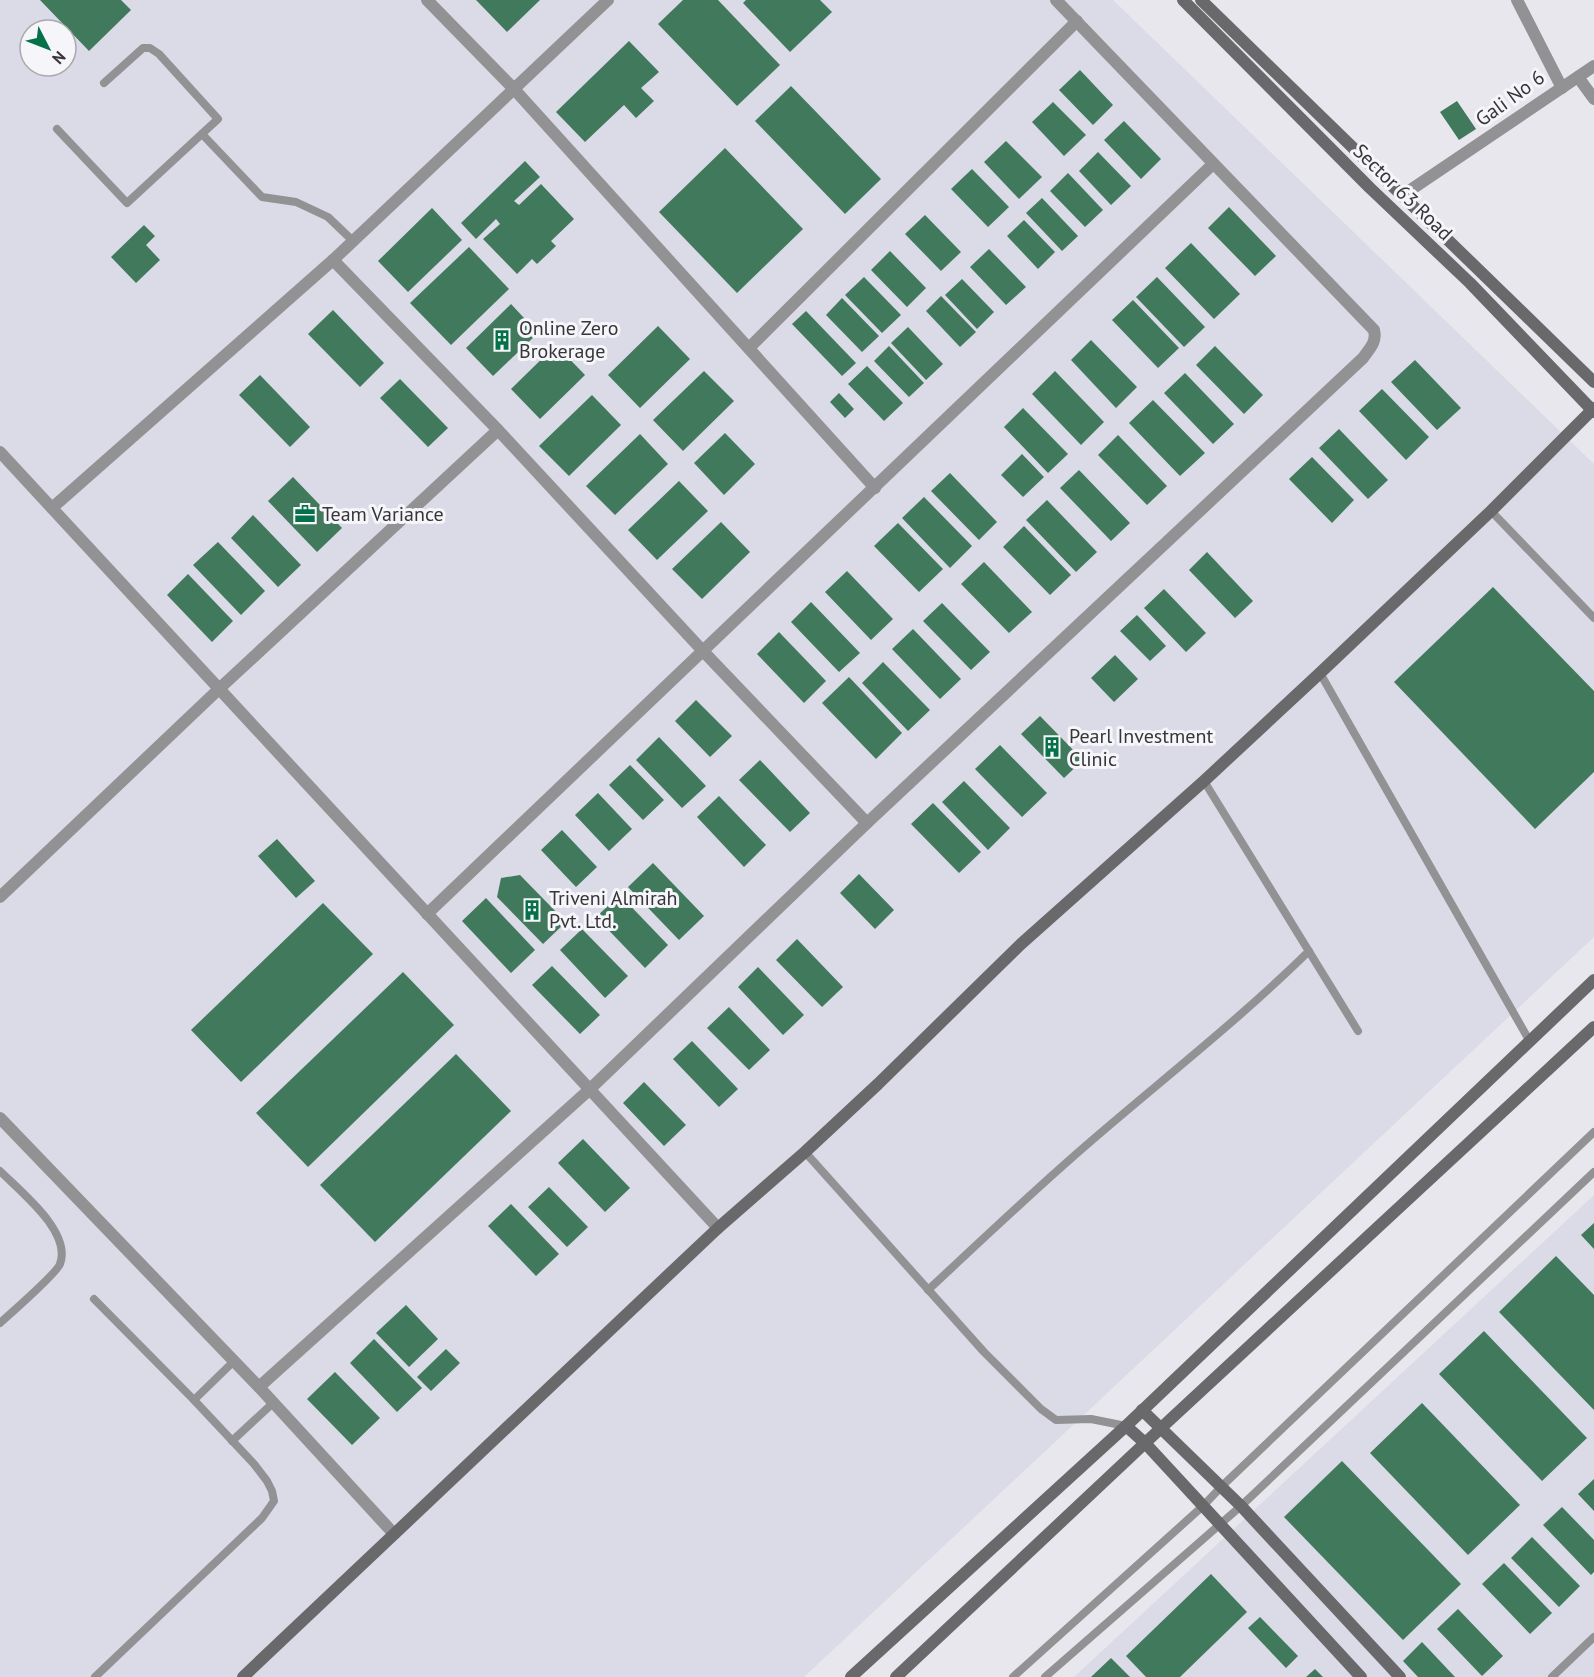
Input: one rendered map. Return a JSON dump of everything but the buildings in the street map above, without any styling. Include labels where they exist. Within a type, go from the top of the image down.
[{"type":"street","points":[[427,0],[514,89],[875,489]]},
{"type":"street","points":[[52,508],[333,260],[608,0]]},
{"type":"street","points":[[259,1387],[589,1090],[867,823],[1363,358],[1373,345],[1376,339],[1374,330],[1056,0]]},
{"type":"street","name":"Sector 63 Road","points":[[1183,0],[1370,188],[1470,283],[1593,410]]},
{"type":"street","name":"Sector 63 Road","points":[[1201,0],[1594,382]]},
{"type":"street","name":"Gali No 6","points":[[1403,195],[1562,88],[1517,0]]},
{"type":"street","points":[[749,348],[1077,21]]},
{"type":"street","points":[[1562,88],[1594,66]]},
{"type":"street","points":[[1578,77],[1594,99]]},
{"type":"street","points":[[427,914],[1213,164]]},
{"type":"street","points":[[333,260],[498,430],[702,650],[867,823]]},
{"type":"street","points":[[243,1677],[718,1228],[805,1152],[1021,944],[1204,781],[1320,673],[1491,511],[1593,410]]},
{"type":"street","points":[[0,897],[220,688],[498,430]]},
{"type":"street","points":[[0,452],[718,1228]]},
{"type":"street","points":[[851,1677],[1126,1426],[1594,980]]},
{"type":"street","points":[[896,1677],[1594,1027]]},
{"type":"street","points":[[0,1118],[259,1387],[394,1534]]},
{"type":"street","points":[[1142,1410],[1222,1486],[1400,1677]]},
{"type":"street","points":[[1126,1426],[1145,1443],[1361,1677]]},
{"type":"lane","points":[[57,129],[127,203],[218,119],[159,54],[150,48],[142,48],[104,83]]},
{"type":"lane","points":[[202,134],[262,197],[296,202],[328,217],[353,241]]},
{"type":"lane","points":[[1491,511],[1594,618]]},
{"type":"lane","points":[[1320,673],[1529,1040]]},
{"type":"lane","points":[[1204,781],[1358,1031]]},
{"type":"lane","points":[[928,1290],[1043,1183],[1179,1065],[1262,997],[1309,951]]},
{"type":"lane","points":[[1013,1677],[1203,1506],[1594,1132]]},
{"type":"lane","points":[[805,1152],[984,1352],[1052,1418],[1056,1420],[1091,1419],[1126,1426]]},
{"type":"lane","points":[[0,1171],[49,1222],[60,1239],[62,1250],[60,1266],[0,1323]]},
{"type":"lane","points":[[1045,1677],[1241,1506],[1594,1172]]},
{"type":"lane","points":[[94,1299],[232,1441],[267,1481],[274,1501],[271,1508],[95,1677]]},
{"type":"lane","points":[[194,1400],[234,1361]]},
{"type":"lane","points":[[232,1441],[273,1403]]},
{"type":"lane","points":[[1552,1677],[1594,1637]]},
{"type":"shaded area","points":[[0,0],[1113,0],[1594,464],[1594,937],[804,1677],[0,1677]]},
{"type":"shaded area","points":[[1594,1195],[1594,1677],[1074,1677]]},
{"type":"place","name":"Online Zero Brokerage","points":[[502,340]]},
{"type":"place","name":"Team Variance","points":[[305,514]]},
{"type":"place","name":"Pearl Investment Clinic","points":[[1052,747]]},
{"type":"place","name":"Triveni Almirah Pvt. Ltd.","points":[[532,910]]}]
